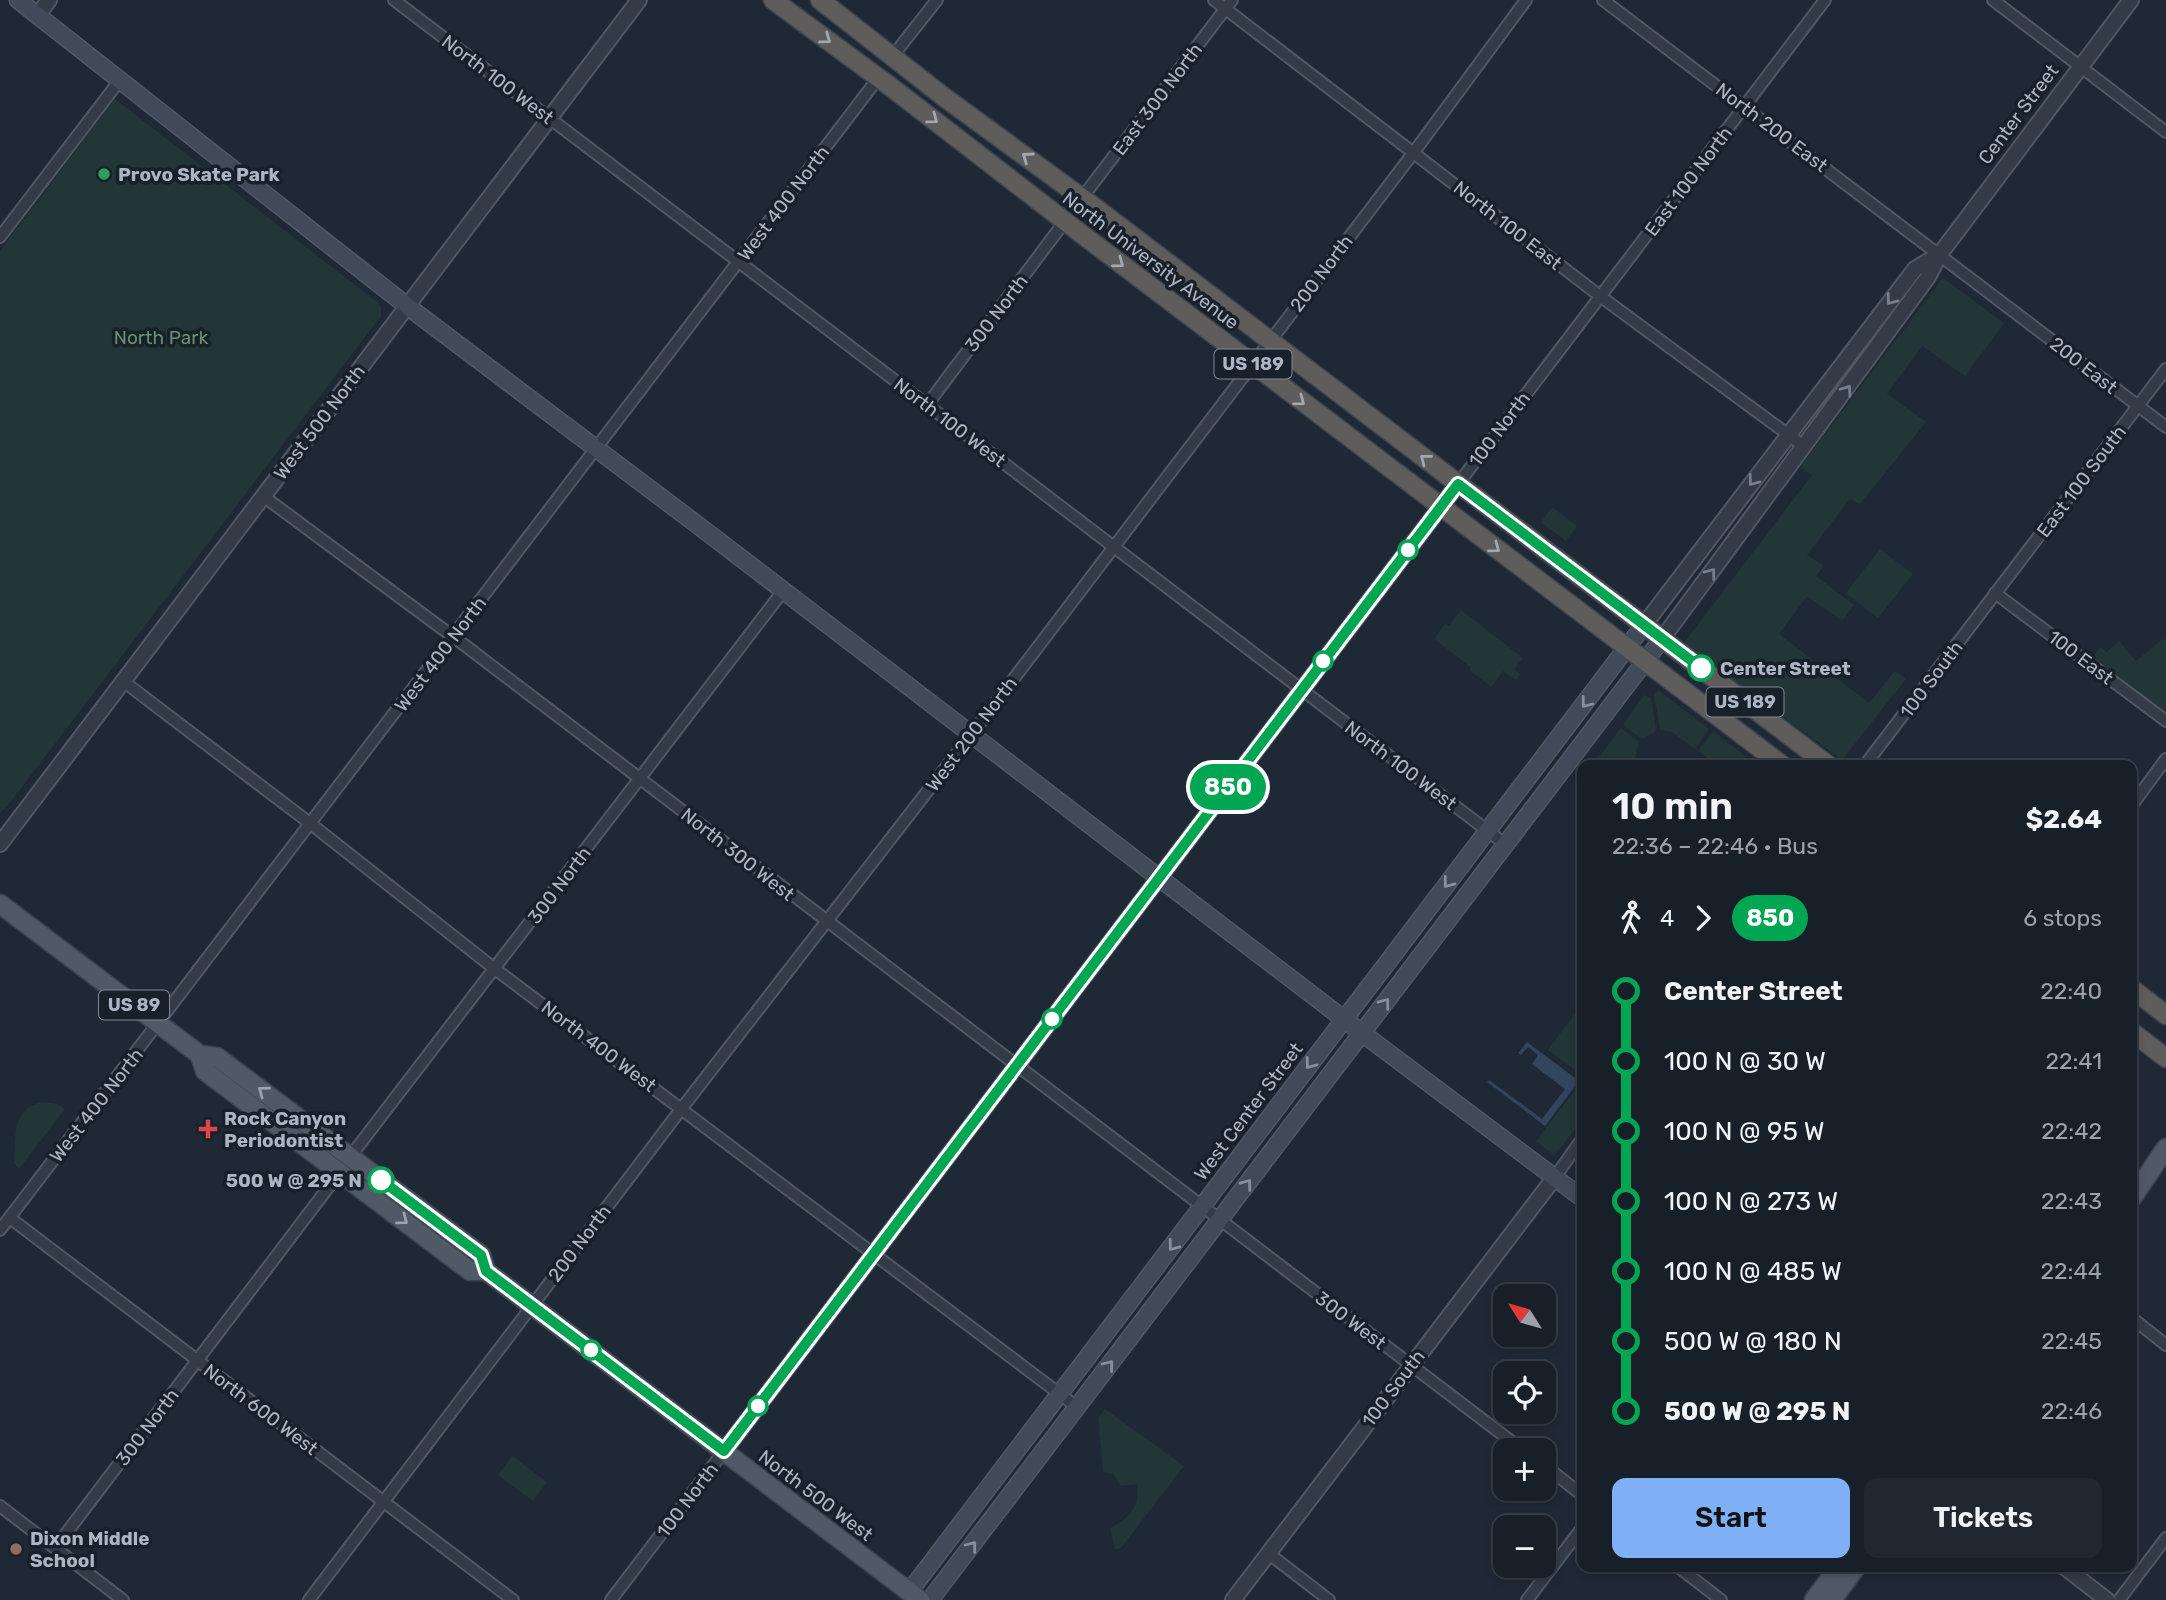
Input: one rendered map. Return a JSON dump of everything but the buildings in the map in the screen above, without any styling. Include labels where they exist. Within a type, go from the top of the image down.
[{"type":"highway","name":"North University Avenue","points":[[773,0],[1636,655]]},
{"type":"highway","name":"North University Avenue","points":[[820,0],[1653,632]]},
{"type":"highway","name":"US 189","points":[[1653,632],[1821,760]]},
{"type":"highway","name":"US 189","points":[[1636,655],[1775,760]]},
{"type":"highway","points":[[2137,993],[2166,1015]]},
{"type":"highway","points":[[2137,1036],[2166,1058]]},
{"type":"main road","points":[[18,0],[407,306],[1344,1020],[1577,1194]]},
{"type":"main road","name":"Center Street","points":[[1636,655],[1653,632]]},
{"type":"main road","name":"West Center Street","points":[[930,1600],[1077,1408],[1344,1020],[1488,832],[1636,655]]},
{"type":"main road","name":"West Center Street","points":[[911,1597],[1059,1394],[1362,1033],[1505,844],[1636,655]]},
{"type":"main road","name":"North 500 West","points":[[0,904],[201,1055],[205,1071],[345,1165],[470,1270],[486,1271],[911,1597]]},
{"type":"main road","points":[[2137,1183],[2163,1151]]},
{"type":"main road","points":[[2137,1190],[2163,1151]]},
{"type":"main road","points":[[1814,1600],[1835,1572]]},
{"type":"main road","points":[[1832,1600],[1853,1572]]},
{"type":"street","points":[[38,15],[49,0]]},
{"type":"street","name":"North 100 West","points":[[394,0],[1505,844]]},
{"type":"street","name":"West 500 North","points":[[0,844],[639,0]]},
{"type":"street","points":[[892,57],[937,0]]},
{"type":"street","name":"North 100 East","points":[[1214,0],[1229,4],[1600,296],[1805,447]]},
{"type":"street","name":"200 North","points":[[1114,546],[1414,152],[1526,0]]},
{"type":"street","name":"North 200 East","points":[[1603,0],[2002,301]]},
{"type":"street","name":"East 100 North","points":[[1600,296],[1825,0]]},
{"type":"street","points":[[1993,0],[2166,132]]},
{"type":"street","name":"Center Street","points":[[1653,632],[1805,447],[1930,274],[1940,254],[2131,0]]},
{"type":"street","name":"East 300 North","points":[[1082,198],[1229,4]]},
{"type":"street","name":"West 400 North","points":[[0,1230],[879,78]]},
{"type":"street","points":[[0,237],[120,80]]},
{"type":"street","name":"300 North","points":[[926,405],[1065,222]]},
{"type":"street","name":"Center Street","points":[[1653,632],[1789,435],[1915,269],[1940,254]]},
{"type":"street","name":"100 North","points":[[611,1600],[1600,296]]},
{"type":"street","name":"200 East","points":[[2002,301],[2166,427]]},
{"type":"street","name":"East 100 South","points":[[1995,593],[2166,369]]},
{"type":"street","name":"North 300 West","points":[[264,496],[453,636],[1211,1214]]},
{"type":"street","name":"West 200 North","points":[[825,921],[971,735],[1114,546]]},
{"type":"street","name":"300 North","points":[[55,1548],[783,592]]},
{"type":"street","name":"100 East","points":[[1995,593],[2166,721]]},
{"type":"street","name":"100 South","points":[[1869,760],[1995,593]]},
{"type":"street","name":"North 400 West","points":[[123,681],[495,969],[1077,1408]]},
{"type":"street","points":[[2137,798],[2166,759]]},
{"type":"street","name":"200 North","points":[[309,1600],[825,921]]},
{"type":"street","points":[[1555,1177],[1577,1146]]},
{"type":"street","name":"100 South","points":[[1233,1600],[1410,1364],[1555,1177]]},
{"type":"street","name":"300 West","points":[[1211,1214],[1507,1438]]},
{"type":"street","name":"North 600 West","points":[[10,1218],[513,1600]]},
{"type":"street","points":[[2137,1322],[2166,1345]]},
{"type":"street","points":[[1556,1474],[1577,1491]]},
{"type":"street","points":[[0,1506],[123,1600]]},
{"type":"street","points":[[1527,1600],[1577,1535]]},
{"type":"street","points":[[2119,1600],[2166,1538]]},
{"type":"street","points":[[1268,1553],[1329,1600]]},
{"type":"street","points":[[1685,1572],[1721,1600]]},
{"type":"street","points":[[2071,1572],[2107,1600]]},
{"type":"green space","name":"North Park","points":[[115,99],[377,302],[381,308],[381,316],[0,813],[0,251]]},
{"type":"green space","points":[[1943,278],[2004,323],[1965,376],[1922,346],[1887,394],[1926,422],[1860,504],[1850,499],[1807,555],[1824,566],[1816,576],[1854,605],[1842,621],[1807,596],[1779,634],[1869,703],[1895,671],[1906,679],[1842,760],[1683,644],[1812,475],[1800,467]]},
{"type":"green space","points":[[1552,507],[1577,526],[1566,541],[1541,522]]},
{"type":"green space","points":[[1880,549],[1913,574],[1878,618],[1846,593]]},
{"type":"green space","points":[[1461,610],[1523,658],[1514,669],[1520,674],[1516,680],[1503,671],[1492,687],[1434,639],[1445,624],[1449,626]]},
{"type":"green space","points":[[2164,638],[2166,713],[2092,658],[2100,647],[2107,652],[2119,641],[2136,661]]},
{"type":"green space","points":[[1658,690],[1709,729],[1695,749],[1672,732],[1660,730],[1654,694]]},
{"type":"green space","points":[[1644,695],[1651,698],[1656,731],[1642,739],[1623,725]]},
{"type":"green space","points":[[1621,728],[1639,742],[1635,759],[1597,760]]},
{"type":"green space","points":[[1713,731],[1751,760],[1710,760],[1698,751]]},
{"type":"green space","points":[[1577,1011],[1577,1071],[1548,1050]]},
{"type":"green space","points":[[1577,1088],[1577,1127],[1554,1155],[1536,1141]]},
{"type":"green space","points":[[45,1102],[65,1109],[19,1169],[14,1163],[16,1133],[21,1116],[26,1109]]},
{"type":"green space","points":[[1105,1409],[1184,1466],[1121,1548],[1115,1549],[1110,1528],[1128,1516],[1136,1505],[1138,1492],[1136,1484],[1121,1486],[1113,1474],[1103,1472],[1098,1418]]},
{"type":"green space","points":[[512,1456],[547,1482],[533,1501],[498,1475]]},
{"type":"water","points":[[1527,1042],[1577,1080],[1577,1084],[1545,1126],[1487,1082],[1489,1080],[1542,1119],[1565,1089],[1532,1064],[1538,1055],[1528,1047],[1521,1055],[1518,1053]]},
{"type":"bus line","name":"850","points":[[381,1180],[481,1255],[486,1271],[724,1451],[1458,484],[1701,668]]},
{"type":"place","name":"Provo Skate Park","points":[[104,174]]},
{"type":"place","name":"Center Street","points":[[1701,668]]},
{"type":"place","name":"Rock Canyon Periodontist","points":[[208,1129]]},
{"type":"place","name":"500 W @ 295 N","points":[[381,1180]]},
{"type":"place","name":"Dixon Middle School","points":[[16,1549]]}]
